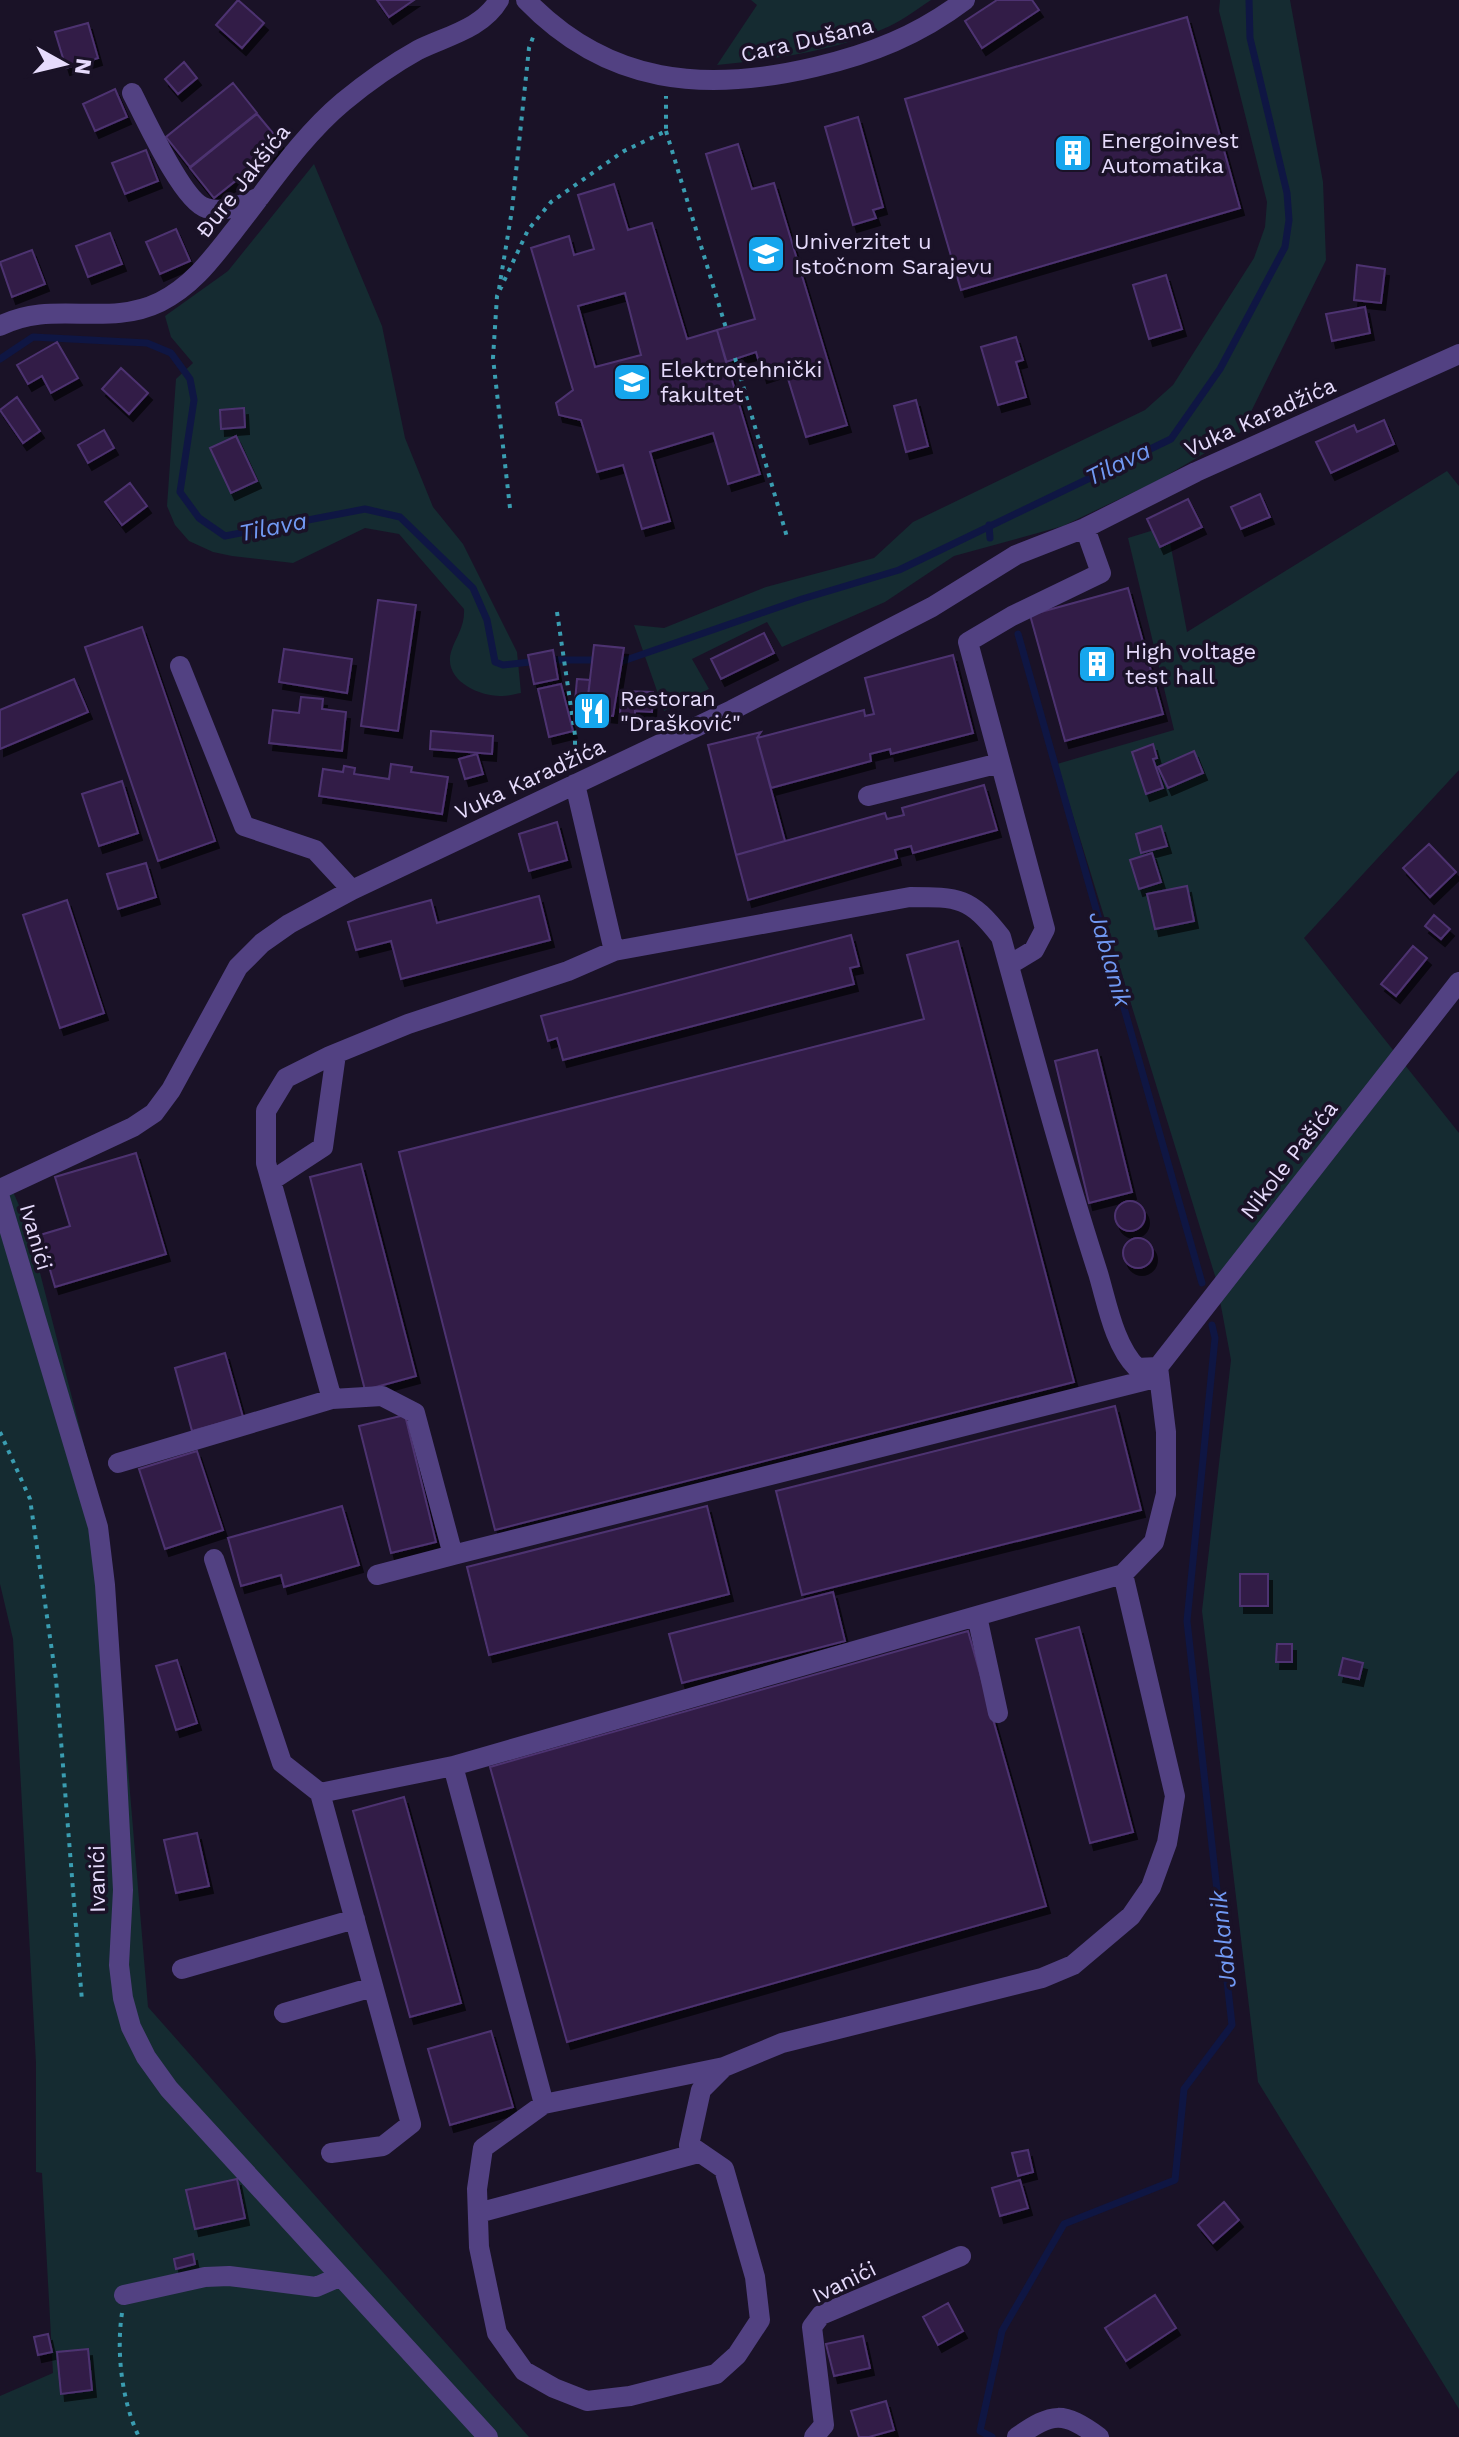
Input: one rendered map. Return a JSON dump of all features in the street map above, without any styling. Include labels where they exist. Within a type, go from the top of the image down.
[{"type":"street","name":"Đure Jakšića","points":[[0,326],[12,320],[61,312],[119,315],[156,304],[179,292],[201,273],[299,146],[343,102],[408,56],[485,17],[499,0]]},
{"type":"street","name":"Cara Dušana","points":[[533,8],[603,58],[624,67],[665,78],[738,81],[773,77],[882,49],[916,32],[965,0]]},
{"type":"street","points":[[132,93],[174,173],[197,204],[206,208],[229,209],[260,197]]},
{"type":"street","name":"Vuka Karadžića","points":[[0,1189],[133,1127],[154,1113],[171,1090],[238,967],[276,932],[352,890],[746,704],[932,607],[1016,555],[1085,528],[1196,472],[1459,354]]},
{"type":"street","points":[[1009,965],[1034,950],[1045,929],[968,642],[1012,616],[1101,573],[1085,528]]},
{"type":"street","points":[[180,666],[244,826],[315,850],[352,890]]},
{"type":"street","points":[[868,796],[1000,763]]},
{"type":"street","points":[[575,784],[614,951]]},
{"type":"street","points":[[332,1399],[266,1163],[266,1111],[286,1078],[408,1024],[568,971],[614,951],[910,897],[953,897],[982,912],[1001,937],[1084,1230],[1116,1331],[1127,1359],[1137,1368],[1158,1372]]},
{"type":"street","name":"Nikole Pašića","points":[[1158,1372],[1459,982]]},
{"type":"street","points":[[271,1181],[323,1147],[336,1054]]},
{"type":"street","name":"Ivanići","points":[[0,1198],[98,1527],[105,1585],[118,1781],[123,1890],[119,1965],[131,2027],[146,2057],[169,2089],[488,2437]]},
{"type":"street","points":[[377,1575],[1158,1372]]},
{"type":"street","points":[[320,1793],[453,1766],[1123,1574],[1154,1542],[1166,1494],[1166,1432],[1158,1372]]},
{"type":"street","points":[[118,1463],[332,1399],[382,1396],[415,1413],[453,1555]]},
{"type":"street","points":[[214,1559],[282,1763],[320,1793],[411,2124],[383,2146],[331,2153]]},
{"type":"street","points":[[724,2067],[701,2090],[689,2145],[724,2169],[755,2277],[760,2320],[737,2355],[716,2374],[630,2396],[587,2401],[554,2388],[524,2371],[497,2333],[483,2271],[477,2189],[483,2148],[544,2104],[724,2067],[782,2043],[1042,1978],[1073,1965],[1131,1916],[1157,1873],[1167,1843],[1175,1796],[1123,1574]]},
{"type":"street","points":[[977,1616],[998,1713]]},
{"type":"street","points":[[453,1766],[544,2104]]},
{"type":"street","points":[[182,1969],[355,1919]]},
{"type":"street","points":[[284,2013],[373,1987]]},
{"type":"street","points":[[478,2213],[698,2153]]},
{"type":"street","name":"Ivanići","points":[[814,2437],[824,2425],[812,2327],[821,2315],[961,2256]]},
{"type":"street","points":[[124,2295],[205,2277],[229,2276],[316,2287],[339,2277]]},
{"type":"street","points":[[1017,2437],[1042,2419],[1063,2416],[1079,2422],[1099,2437]]},
{"type":"path","points":[[510,508],[493,358],[497,296],[512,210],[533,8]]},
{"type":"path","points":[[665,78],[666,131],[726,328]]},
{"type":"path","points":[[497,296],[528,230],[551,202],[624,151],[666,131]]},
{"type":"path","points":[[735,358],[787,537]]},
{"type":"path","points":[[557,612],[575,735],[575,784]]},
{"type":"path","points":[[0,1432],[30,1499],[54,1664],[82,2001]]},
{"type":"path","points":[[124,2295],[119,2333],[127,2399],[139,2437]]},
{"type":"green space","points":[[751,0],[931,0],[908,16],[863,37],[823,49],[717,65],[757,5]]},
{"type":"green space","points":[[1220,0],[1290,0],[1323,182],[1326,260],[1241,432],[1159,480],[1063,526],[954,556],[885,602],[782,647],[767,622],[692,659],[709,689],[664,711],[634,625],[664,628],[766,587],[874,558],[913,522],[1145,410],[1173,385],[1254,258],[1265,227],[1267,202],[1219,11]]},
{"type":"green space","points":[[314,164],[382,326],[405,438],[433,507],[463,544],[517,652],[521,693],[493,696],[483,693],[465,685],[452,671],[451,652],[463,621],[464,609],[399,534],[365,528],[293,563],[232,556],[213,552],[189,541],[175,525],[167,506],[176,379],[193,363],[171,337],[165,316],[228,271]]},
{"type":"green space","points":[[1447,471],[1459,486],[1459,770],[1304,938],[1459,1133],[1459,2409],[1258,2082],[1202,1611],[1231,1360],[1216,1279],[1057,764],[1174,730],[1128,538],[1167,526],[1187,632]]},
{"type":"green space","points":[[7,1178],[28,1226],[109,1542],[148,2007],[529,2437],[0,2437],[0,2396],[53,2373],[42,2173],[36,2172],[36,2063],[13,1639],[0,1584],[0,1181]]},
{"type":"building","points":[[238,0],[264,23],[242,48],[216,25]]},
{"type":"building","points":[[377,0],[414,0],[389,17]]},
{"type":"building","points":[[997,0],[1032,0],[1039,10],[982,48],[965,21]]},
{"type":"building","name":"Energoinvest Automatika","points":[[1187,17],[1240,208],[961,290],[905,99]]},
{"type":"building","points":[[88,23],[98,58],[66,68],[55,32]]},
{"type":"building","points":[[184,62],[197,78],[178,94],[165,79]]},
{"type":"building","points":[[233,83],[257,113],[190,167],[166,137]]},
{"type":"building","points":[[115,89],[127,117],[95,131],[83,104]]},
{"type":"building","points":[[257,114],[282,144],[214,198],[190,168]]},
{"type":"building","points":[[858,117],[883,207],[873,210],[876,218],[853,225],[825,127]]},
{"type":"building","name":"Univerzitet u Istočnom Sarajevu","points":[[738,144],[752,189],[774,183],[847,425],[806,437],[785,369],[763,376],[756,352],[726,362],[717,330],[755,319],[706,154]]},
{"type":"building","points":[[146,150],[158,181],[125,194],[112,163]]},
{"type":"building","name":"Elektrotehnički fakultet","points":[[614,184],[628,230],[652,223],[687,339],[717,330],[760,474],[728,484],[713,433],[650,452],[670,521],[642,529],[623,465],[597,472],[581,420],[559,415],[556,403],[573,390],[531,248],[569,236],[574,255],[594,249],[578,195]],"holes":[[[625,293],[641,355],[595,367],[578,306]]]},
{"type":"building","points":[[176,229],[190,261],[160,274],[146,242]]},
{"type":"building","points":[[110,233],[122,264],[88,277],[76,246]]},
{"type":"building","points":[[32,250],[45,284],[12,297],[0,262]]},
{"type":"building","points":[[1357,265],[1385,269],[1381,303],[1354,300]]},
{"type":"building","points":[[1166,275],[1182,329],[1149,339],[1133,285]]},
{"type":"building","points":[[1365,307],[1370,333],[1332,341],[1326,314]]},
{"type":"building","points":[[1016,337],[1023,360],[1016,362],[1026,397],[998,405],[981,347]]},
{"type":"building","points":[[57,342],[78,378],[51,393],[42,376],[28,384],[17,365]]},
{"type":"building","points":[[121,368],[148,393],[129,414],[102,389]]},
{"type":"building","points":[[17,397],[40,431],[23,443],[0,410]]},
{"type":"building","points":[[916,400],[928,446],[906,452],[894,406]]},
{"type":"building","points":[[244,408],[245,427],[221,429],[220,410]]},
{"type":"building","points":[[1384,420],[1394,444],[1331,473],[1316,442],[1354,425],[1357,432]]},
{"type":"building","points":[[104,430],[114,448],[88,463],[78,445]]},
{"type":"building","points":[[236,436],[257,481],[231,493],[210,448]]},
{"type":"building","points":[[130,483],[147,506],[122,525],[105,502]]},
{"type":"building","points":[[1260,494],[1270,517],[1241,529],[1231,507]]},
{"type":"building","points":[[1188,499],[1202,527],[1160,547],[1147,519]]},
{"type":"building","name":"High voltage test hall","points":[[1128,588],[1163,714],[1065,741],[1030,615]]},
{"type":"building","points":[[378,600],[416,605],[398,731],[361,726]]},
{"type":"building","points":[[142,627],[215,841],[158,861],[85,647]]},
{"type":"building","points":[[764,633],[774,653],[721,679],[711,659]]},
{"type":"building","points":[[594,645],[624,648],[613,716],[586,713]]},
{"type":"building","points":[[284,649],[352,659],[347,693],[279,682]]},
{"type":"building","points":[[553,650],[558,679],[534,684],[528,655]]},
{"type":"building","points":[[953,655],[973,733],[891,754],[890,749],[870,754],[871,761],[771,788],[757,738],[864,710],[865,716],[874,714],[865,678]]},
{"type":"building","points":[[74,679],[88,712],[0,749],[0,710]]},
{"type":"building","points":[[577,679],[590,680],[586,713],[574,713]]},
{"type":"building","points":[[561,684],[573,731],[549,737],[538,689]]},
{"type":"building","points":[[621,691],[653,692],[652,712],[635,711],[635,717],[620,716]]},
{"type":"building","points":[[301,697],[323,699],[322,709],[346,712],[342,751],[269,743],[273,710],[299,713]]},
{"type":"building","points":[[431,731],[493,736],[492,754],[430,749]]},
{"type":"building","points":[[761,732],[757,738],[785,841],[736,855],[708,745]]},
{"type":"building","points":[[1153,744],[1157,758],[1153,759],[1163,788],[1146,794],[1132,752]]},
{"type":"building","points":[[1194,751],[1203,773],[1168,788],[1158,767]]},
{"type":"building","points":[[477,754],[483,774],[465,779],[459,759]]},
{"type":"building","points":[[391,764],[412,767],[411,772],[448,777],[442,814],[319,796],[323,769],[343,772],[344,766],[355,768],[354,774],[389,779]]},
{"type":"building","points":[[122,781],[138,833],[99,846],[82,794]]},
{"type":"building","points":[[984,785],[997,830],[913,853],[911,846],[895,850],[897,858],[748,900],[736,855],[885,813],[887,819],[904,815],[902,808]]},
{"type":"building","points":[[557,822],[567,860],[529,871],[519,834]]},
{"type":"building","points":[[1161,826],[1167,846],[1141,853],[1136,834]]},
{"type":"building","points":[[1429,844],[1456,872],[1430,897],[1403,868]]},
{"type":"building","points":[[1152,853],[1161,882],[1139,889],[1130,860]]},
{"type":"building","points":[[146,863],[156,897],[118,909],[107,874]]},
{"type":"building","points":[[1187,886],[1194,921],[1155,929],[1147,894]]},
{"type":"building","points":[[539,896],[550,940],[401,979],[391,941],[356,950],[348,922],[431,900],[437,923]]},
{"type":"building","points":[[67,900],[104,1013],[60,1028],[23,915]]},
{"type":"building","points":[[1434,915],[1450,929],[1441,939],[1425,926]]},
{"type":"building","points":[[851,935],[859,966],[850,968],[854,984],[563,1060],[557,1038],[548,1041],[541,1016]]},
{"type":"building","points":[[958,941],[1074,1382],[495,1530],[399,1152],[924,1019],[907,955]]},
{"type":"building","points":[[1413,946],[1427,958],[1396,996],[1381,984]]},
{"type":"building","points":[[1097,1050],[1132,1192],[1089,1203],[1055,1061]]},
{"type":"building","points":[[136,1153],[166,1254],[55,1287],[40,1235],[70,1226],[55,1177]]},
{"type":"building","points":[[361,1164],[416,1376],[365,1390],[310,1177]]},
{"type":"building","points":[[1130,1201],[1136,1202],[1144,1210],[1144,1222],[1136,1230],[1130,1231],[1124,1230],[1116,1222],[1115,1216],[1116,1210],[1124,1202]]},
{"type":"building","points":[[1138,1238],[1144,1239],[1152,1247],[1152,1259],[1144,1267],[1138,1268],[1132,1267],[1124,1259],[1123,1253],[1124,1247],[1132,1239]]},
{"type":"building","points":[[225,1353],[243,1417],[192,1431],[175,1368]]},
{"type":"building","points":[[1115,1406],[1141,1510],[802,1595],[776,1491]]},
{"type":"building","points":[[405,1415],[436,1542],[391,1553],[359,1426]]},
{"type":"building","points":[[197,1451],[223,1530],[165,1549],[139,1469]]},
{"type":"building","points":[[342,1506],[359,1565],[284,1587],[281,1575],[241,1586],[228,1538]]},
{"type":"building","points":[[707,1506],[729,1594],[489,1655],[467,1567]]},
{"type":"building","points":[[1240,1574],[1268,1574],[1268,1606],[1240,1606]]},
{"type":"building","points":[[833,1592],[845,1641],[682,1683],[669,1634]]},
{"type":"building","points":[[1079,1627],[1133,1832],[1090,1843],[1036,1639]]},
{"type":"building","points":[[968,1631],[1046,1906],[567,2042],[490,1767]]},
{"type":"building","points":[[1277,1644],[1292,1644],[1292,1662],[1276,1662]]},
{"type":"building","points":[[1343,1658],[1363,1663],[1359,1679],[1339,1675]]},
{"type":"building","points":[[177,1660],[197,1723],[176,1730],[156,1666]]},
{"type":"building","points":[[404,1797],[461,2003],[410,2017],[353,1811]]},
{"type":"building","points":[[197,1833],[209,1886],[176,1893],[164,1840]]},
{"type":"building","points":[[491,2031],[513,2107],[450,2125],[428,2049]]},
{"type":"building","points":[[1028,2150],[1033,2172],[1018,2176],[1012,2153]]},
{"type":"building","points":[[237,2179],[245,2218],[195,2229],[186,2190]]},
{"type":"building","points":[[1020,2180],[1028,2208],[1000,2216],[992,2188]]},
{"type":"building","points":[[1224,2202],[1239,2220],[1213,2243],[1198,2225]]},
{"type":"building","points":[[193,2254],[195,2264],[176,2269],[174,2259]]},
{"type":"building","points":[[1155,2295],[1176,2328],[1126,2361],[1105,2328]]},
{"type":"building","points":[[948,2303],[963,2331],[938,2345],[923,2317]]},
{"type":"building","points":[[48,2334],[52,2352],[38,2355],[34,2337]]},
{"type":"building","points":[[863,2336],[870,2368],[834,2376],[826,2344]]},
{"type":"building","points":[[88,2349],[92,2390],[61,2394],[57,2352]]},
{"type":"building","points":[[886,2401],[894,2430],[859,2437],[851,2411]]},
{"type":"waterway","name":"Tilava","points":[[623,661],[802,599],[899,570],[1171,439],[1220,369],[1285,247],[1289,220],[1287,193],[1250,38],[1249,0]]},
{"type":"waterway","name":"Tilava","points":[[0,359],[33,337],[147,343],[171,353],[190,379],[194,400],[180,492],[199,518],[225,536],[365,509],[400,517],[473,588],[487,620],[495,662],[503,665],[530,662]]},
{"type":"waterway","name":"Jablanik","points":[[989,525],[990,538]]},
{"type":"waterway","name":"Jablanik","points":[[1018,634],[1202,1283]]},
{"type":"waterway","name":"Tilava","points":[[555,660],[592,660]]},
{"type":"waterway","name":"Jablanik","points":[[992,2437],[980,2431],[1002,2331],[1064,2224],[1175,2180],[1184,2089],[1232,2025],[1187,1621],[1215,1338],[1212,1325]]},
{"type":"place","name":"Energoinvest Automatika","points":[[1073,153]]},
{"type":"place","name":"Univerzitet u Istočnom Sarajevu","points":[[766,254]]},
{"type":"place","name":"Elektrotehnički fakultet","points":[[632,382]]},
{"type":"place","name":"High voltage test hall","points":[[1097,664]]},
{"type":"place","name":"Restoran \"Drašković\"","points":[[592,711]]}]
